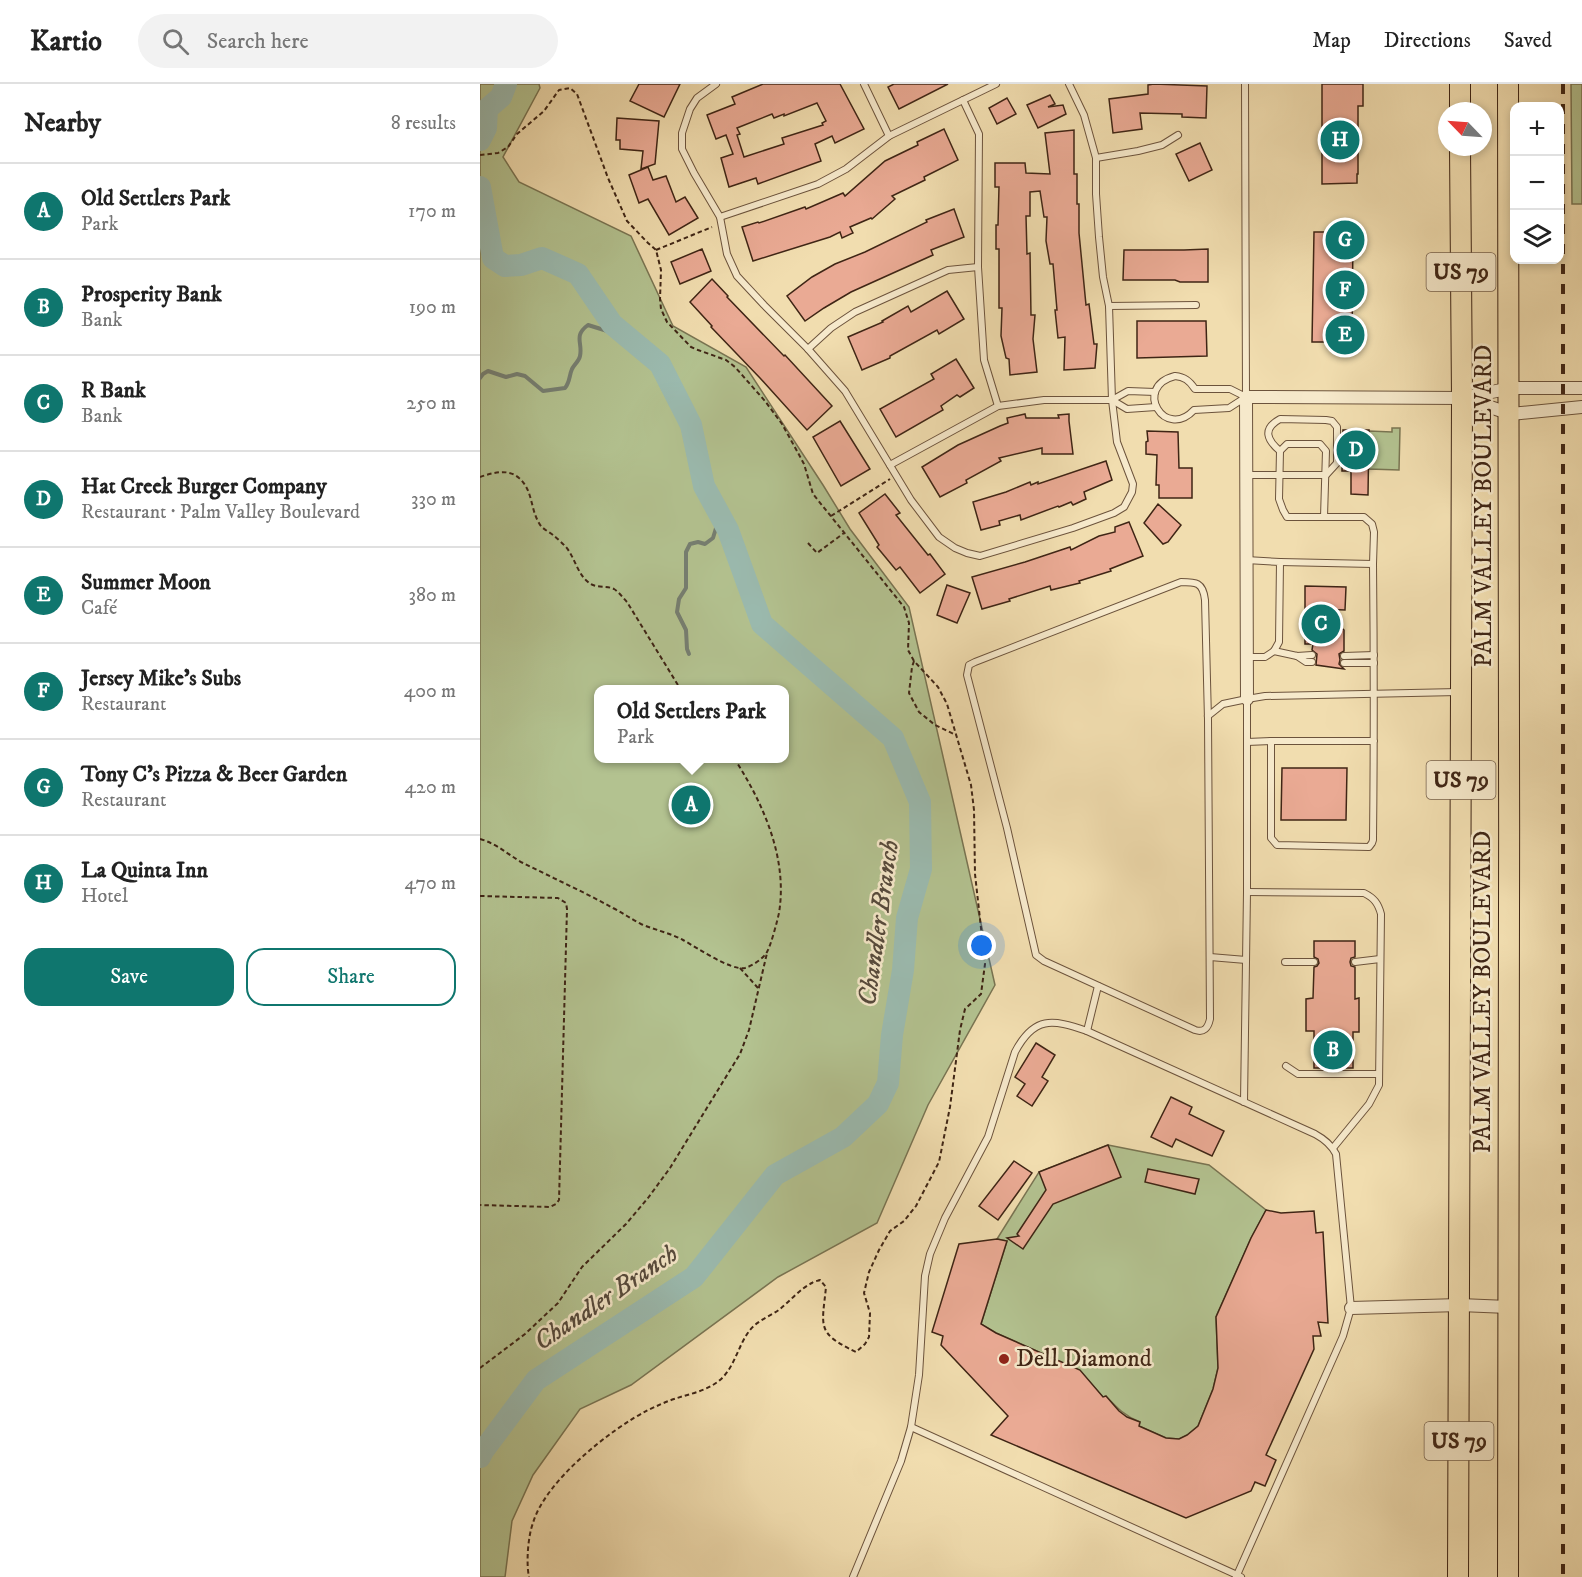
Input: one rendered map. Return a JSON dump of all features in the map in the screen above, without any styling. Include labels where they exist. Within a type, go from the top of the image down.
[{"type":"highway","points":[[1460,84],[1460,102]]},
{"type":"highway","name":"PALM VALLEY BOULEVARD","points":[[1508,84],[1511,388],[1508,1577]]},
{"type":"highway","name":"PALM VALLEY BOULEVARD","points":[[1458,1577],[1462,398],[1460,156]]},
{"type":"street","points":[[1247,699],[1246,397],[1462,398],[1511,388],[1582,388]]},
{"type":"street","points":[[1462,398],[1510,414],[1582,407]]},
{"type":"street","points":[[1352,1308],[1460,1305],[1508,1307]]},
{"type":"lane","points":[[716,84],[697,98],[690,109],[682,133],[682,148],[720,220],[727,254],[737,276],[845,391],[911,500],[939,537],[955,548],[980,556],[1114,513],[1124,507],[1132,492],[1133,484],[1117,442],[1112,400],[1109,306],[1099,237],[1096,158],[1084,115],[1069,84]]},
{"type":"lane","points":[[864,84],[889,136]]},
{"type":"lane","points":[[720,220],[818,184],[846,169],[889,136],[996,84]]},
{"type":"lane","points":[[1245,84],[1246,397]]},
{"type":"lane","points":[[963,100],[979,134],[978,267],[984,360],[998,406]]},
{"type":"lane","points":[[1096,158],[1162,145],[1178,135]]},
{"type":"lane","points":[[808,349],[831,328],[855,312],[948,270],[978,267]]},
{"type":"lane","points":[[1109,306],[1196,305]]},
{"type":"lane","points":[[1174,376],[1183,377],[1195,389],[1230,389],[1246,397],[1229,408],[1194,410],[1182,419],[1174,420],[1160,414],[1154,399],[1159,383],[1174,376]]},
{"type":"lane","points":[[890,465],[998,406],[1044,400],[1112,400],[1128,391],[1155,392]]},
{"type":"lane","points":[[1112,400],[1127,409],[1156,407]]},
{"type":"lane","points":[[1246,475],[1280,475],[1326,475],[1337,463],[1337,427],[1332,421],[1280,419],[1269,430],[1270,440],[1280,451],[1280,475],[1279,499],[1283,510],[1287,517],[1364,517],[1372,524],[1374,532],[1374,741],[1373,840],[1369,846],[1277,845],[1274,842],[1271,838],[1271,741]]},
{"type":"lane","points":[[1280,451],[1287,444],[1320,444],[1326,451],[1324,517]]},
{"type":"lane","points":[[1246,560],[1373,564]]},
{"type":"lane","points":[[1247,657],[1266,657],[1274,651],[1279,642],[1280,562]]},
{"type":"lane","points":[[1181,582],[1193,582],[1202,586],[1208,716],[1210,957],[1210,1019],[1206,1029],[1198,1031],[1044,961],[1036,954],[1008,828],[967,675],[969,665],[1181,582]]},
{"type":"lane","points":[[1274,651],[1312,659]]},
{"type":"lane","points":[[1374,655],[1344,659],[1374,663]]},
{"type":"lane","points":[[1208,716],[1223,704],[1265,696],[1461,692]]},
{"type":"lane","points":[[1244,1102],[1247,699]]},
{"type":"lane","points":[[1247,742],[1374,741]]},
{"type":"lane","points":[[1247,892],[1364,892],[1378,905],[1381,914],[1379,1085],[1369,1104],[1333,1148]]},
{"type":"lane","points":[[1210,957],[1246,960]]},
{"type":"lane","points":[[1355,962],[1380,959]]},
{"type":"lane","points":[[1285,962],[1314,962]]},
{"type":"lane","points":[[1087,1031],[1098,986]]},
{"type":"lane","points":[[853,1577],[901,1461],[911,1427],[919,1375],[925,1276],[930,1254],[945,1218],[988,1137],[1015,1052],[1029,1031],[1043,1024],[1056,1022],[1087,1031],[1315,1134],[1326,1140],[1333,1148],[1336,1154],[1352,1308],[1343,1336],[1238,1576],[911,1427]]},
{"type":"lane","points":[[1286,1066],[1298,1074],[1379,1074]]},
{"type":"path","points":[[480,156],[498,153],[508,147],[517,134],[538,117],[559,90],[565,88],[574,90],[584,108],[608,178],[627,221],[656,250],[662,270],[661,309],[667,322],[692,347],[726,360],[735,367],[765,401],[782,424],[804,464],[813,494],[820,505],[904,607],[909,623],[909,650],[914,661],[938,687],[947,704],[965,763],[974,810],[975,874],[984,952],[981,994],[965,1009],[960,1030],[950,1107],[939,1162],[916,1206],[904,1221],[890,1231],[869,1272],[864,1293],[870,1313],[869,1337],[865,1344],[856,1352],[829,1337],[823,1327],[826,1287],[820,1280],[811,1283],[778,1311],[750,1329],[729,1369],[719,1381],[704,1390],[671,1400],[632,1420],[604,1438],[567,1472],[547,1496],[533,1522],[529,1577]]},
{"type":"path","points":[[656,250],[720,220]]},
{"type":"path","points":[[480,477],[502,472],[511,473],[528,487],[538,523],[569,550],[581,575],[590,584],[612,588],[627,602],[678,685]]},
{"type":"path","points":[[831,516],[896,475]]},
{"type":"path","points":[[808,543],[818,554],[844,533]]},
{"type":"path","points":[[914,661],[909,693],[919,711],[935,725],[957,736]]},
{"type":"path","points":[[480,1368],[525,1334],[558,1303],[582,1267],[626,1224],[648,1198],[670,1168],[741,1054],[779,913],[780,895],[777,856],[765,814],[736,763]]},
{"type":"path","points":[[480,838],[492,842],[520,862],[638,922],[673,935],[706,954],[740,968],[747,968],[767,953]]},
{"type":"path","points":[[480,896],[558,898],[564,901],[567,907],[560,1200],[550,1207],[480,1205]]},
{"type":"path","points":[[740,968],[758,988]]},
{"type":"green space","points":[[480,84],[539,84],[540,88],[503,157],[519,182],[631,236],[673,326],[746,367],[850,529],[909,607],[995,985],[928,1105],[877,1223],[778,1277],[631,1385],[580,1409],[533,1475],[512,1521],[505,1577],[480,1577]]},
{"type":"green space","points":[[1571,84],[1582,84],[1582,204],[1572,204]]},
{"type":"green space","points":[[1392,428],[1400,428],[1399,470],[1369,469],[1369,431],[1392,432]]},
{"type":"green space","points":[[1108,1145],[1209,1165],[1266,1210],[1216,1317],[1218,1368],[1213,1389],[1198,1426],[1179,1439],[1166,1438],[1139,1426],[1140,1422],[1122,1411],[1106,1396],[1103,1397],[1079,1370],[981,1324],[1007,1241],[997,1239],[1039,1172]]},
{"type":"building","points":[[639,84],[680,84],[664,117],[630,101]]},
{"type":"building","points":[[763,84],[840,84],[864,129],[835,143],[832,136],[815,144],[821,161],[758,184],[756,178],[729,187],[721,158],[733,154],[726,135],[716,139],[707,115],[735,104],[732,97]],"holes":[[[817,103],[826,121],[822,123],[823,125],[782,138],[784,144],[744,157],[737,135],[740,134],[737,128],[772,114],[774,118],[784,114],[784,116]]]},
{"type":"building","points":[[894,84],[948,84],[899,109],[888,87]]},
{"type":"building","points":[[1322,84],[1363,84],[1363,106],[1358,106],[1357,183],[1322,184]]},
{"type":"building","points":[[1148,85],[1207,86],[1206,118],[1182,117],[1182,114],[1140,113],[1142,129],[1113,133],[1109,99],[1148,94]]},
{"type":"building","points":[[1050,95],[1055,104],[1048,107],[1063,105],[1066,114],[1038,128],[1027,105]]},
{"type":"building","points":[[1007,98],[1016,114],[997,124],[989,108]]},
{"type":"building","points":[[617,118],[659,121],[655,164],[641,169],[643,151],[620,149],[620,140],[616,140]]},
{"type":"building","points":[[944,129],[958,160],[892,196],[895,199],[872,219],[850,227],[853,233],[842,238],[840,232],[753,261],[742,227],[805,207],[806,209],[843,193],[845,196],[885,161]]},
{"type":"building","points":[[1074,130],[1074,174],[1077,174],[1077,204],[1079,204],[1079,233],[1086,305],[1089,304],[1094,344],[1097,344],[1095,368],[1064,370],[1065,337],[1058,338],[1053,264],[1050,264],[1046,241],[1047,217],[1044,217],[1040,191],[1030,192],[1030,216],[1026,216],[1027,254],[1030,253],[1031,315],[1035,315],[1033,339],[1037,372],[1010,375],[1009,359],[1006,358],[1001,336],[1002,308],[999,308],[999,249],[996,249],[996,225],[998,225],[999,187],[995,187],[995,163],[1025,163],[1026,173],[1050,174],[1045,133]]},
{"type":"building","points":[[1200,143],[1212,170],[1189,181],[1176,154]]},
{"type":"building","points":[[648,167],[653,180],[666,176],[676,202],[685,197],[698,218],[669,235],[648,199],[639,203],[629,175]]},
{"type":"building","points":[[954,209],[964,237],[931,250],[933,255],[851,292],[805,321],[787,296],[812,277],[835,264]]},
{"type":"building","points":[[1314,232],[1353,232],[1352,342],[1312,342]]},
{"type":"building","points":[[702,249],[711,271],[680,284],[671,262]]},
{"type":"building","points":[[1208,249],[1208,282],[1123,280],[1124,250]]},
{"type":"building","points":[[712,279],[832,406],[807,430],[690,302]]},
{"type":"building","points":[[947,291],[964,319],[939,334],[937,330],[890,358],[862,370],[848,337],[883,322],[908,306],[911,312]]},
{"type":"building","points":[[1137,321],[1206,321],[1207,356],[1137,358]]},
{"type":"building","points":[[956,359],[974,388],[960,397],[957,395],[941,406],[943,410],[896,437],[880,409],[934,379],[931,374]]},
{"type":"building","points":[[1025,414],[1026,418],[1059,418],[1058,415],[1069,414],[1073,454],[1042,454],[1042,448],[999,458],[1001,461],[940,497],[922,467],[958,445],[1008,423],[1007,418]]},
{"type":"building","points":[[840,421],[870,469],[841,486],[813,437]]},
{"type":"building","points":[[1343,430],[1369,430],[1368,495],[1351,494],[1351,471],[1342,471]]},
{"type":"building","points":[[1147,431],[1178,432],[1179,468],[1192,468],[1192,498],[1159,498],[1159,485],[1156,485],[1157,455],[1146,454]]},
{"type":"building","points":[[1106,461],[1112,480],[1084,492],[1086,499],[1073,505],[1071,502],[1058,506],[1021,520],[1020,515],[999,521],[1000,525],[981,530],[973,502],[1030,482],[1031,485],[1038,482],[1038,484]]},
{"type":"building","points":[[885,494],[900,513],[896,515],[945,574],[920,593],[900,567],[896,570],[877,547],[879,545],[859,513]]},
{"type":"building","points":[[1158,504],[1181,525],[1168,542],[1163,544],[1144,523]]},
{"type":"building","points":[[1129,522],[1143,556],[1110,569],[1111,571],[1079,581],[1080,583],[1051,590],[1050,586],[982,609],[972,577],[1070,547],[1071,550],[1099,536],[1115,532],[1115,527]]},
{"type":"building","points":[[947,585],[970,593],[957,623],[937,615]]},
{"type":"building","points":[[1305,586],[1346,587],[1345,610],[1321,609],[1344,630],[1344,651],[1339,654],[1339,664],[1344,669],[1316,665],[1317,654],[1312,650],[1313,644],[1305,644]]},
{"type":"building","points":[[1282,768],[1347,768],[1346,820],[1281,820]]},
{"type":"building","points":[[1314,941],[1355,941],[1355,957],[1351,958],[1350,962],[1351,966],[1355,967],[1355,999],[1359,998],[1359,1032],[1353,1032],[1353,1068],[1314,1068],[1314,1031],[1306,1031],[1306,999],[1313,998],[1314,967],[1319,963],[1314,957]]},
{"type":"building","points":[[1036,1043],[1055,1055],[1042,1077],[1048,1081],[1032,1106],[1017,1096],[1025,1084],[1015,1077]]},
{"type":"building","points":[[1171,1097],[1192,1107],[1189,1114],[1224,1131],[1212,1156],[1176,1139],[1172,1147],[1151,1137]]},
{"type":"building","points":[[1108,1145],[1121,1177],[1053,1204],[1023,1249],[1007,1238],[1019,1236],[1017,1234],[1046,1190],[1039,1172]]},
{"type":"building","points":[[1014,1161],[1032,1173],[998,1220],[979,1206]]},
{"type":"building","points":[[1148,1169],[1199,1179],[1195,1194],[1145,1182]]},
{"type":"building","name":"Dell Diamond","points":[[1266,1210],[1281,1213],[1314,1211],[1316,1233],[1323,1232],[1328,1323],[1318,1322],[1321,1336],[1313,1336],[1314,1349],[1266,1455],[1276,1460],[1265,1486],[1255,1482],[1251,1491],[1186,1518],[991,1435],[1008,1416],[941,1345],[943,1336],[932,1332],[959,1244],[997,1239],[1007,1241],[981,1324],[996,1333],[1080,1370],[1103,1397],[1106,1396],[1127,1417],[1140,1422],[1139,1426],[1166,1438],[1179,1439],[1198,1426],[1213,1389],[1218,1368],[1216,1317]]},
{"type":"waterway","name":"Chandler Branch","points":[[480,140],[486,128],[487,109],[501,97],[506,84]]},
{"type":"waterway","name":"Chandler Branch","points":[[480,187],[493,258],[505,266],[521,265],[542,258],[578,274],[612,324],[660,364],[691,425],[704,486],[728,530],[762,624],[893,738],[920,802],[921,869],[907,918],[903,970],[892,1035],[888,1083],[878,1104],[843,1137],[775,1175],[694,1277],[536,1380],[480,1457]]},
{"type":"waterway","points":[[480,378],[488,371],[506,377],[517,374],[525,376],[543,391],[565,388],[579,358],[580,336],[583,329],[588,325],[617,334],[621,331]]},
{"type":"waterway","points":[[689,654],[686,630],[677,612],[679,599],[686,588],[686,552],[690,544],[698,542],[705,544],[713,538],[720,515]]},
{"type":"railway","points":[[1563,84],[1563,1577]]},
{"type":"place","name":"La Quinta Inn","points":[[1340,140]]},
{"type":"place","name":"Tony C's Pizza & Beer Garden","points":[[1345,240]]},
{"type":"place","name":"Jersey Mike's Subs","points":[[1345,290]]},
{"type":"place","name":"Summer Moon","points":[[1345,335]]},
{"type":"place","name":"Hat Creek Burger Company","points":[[1356,450]]},
{"type":"place","name":"R Bank","points":[[1321,624]]},
{"type":"place","name":"Old Settlers Park","points":[[691,805]]},
{"type":"place","name":"Prosperity Bank","points":[[1333,1050]]},
{"type":"place","name":"Dell Diamond","points":[[1004,1359]]}]
